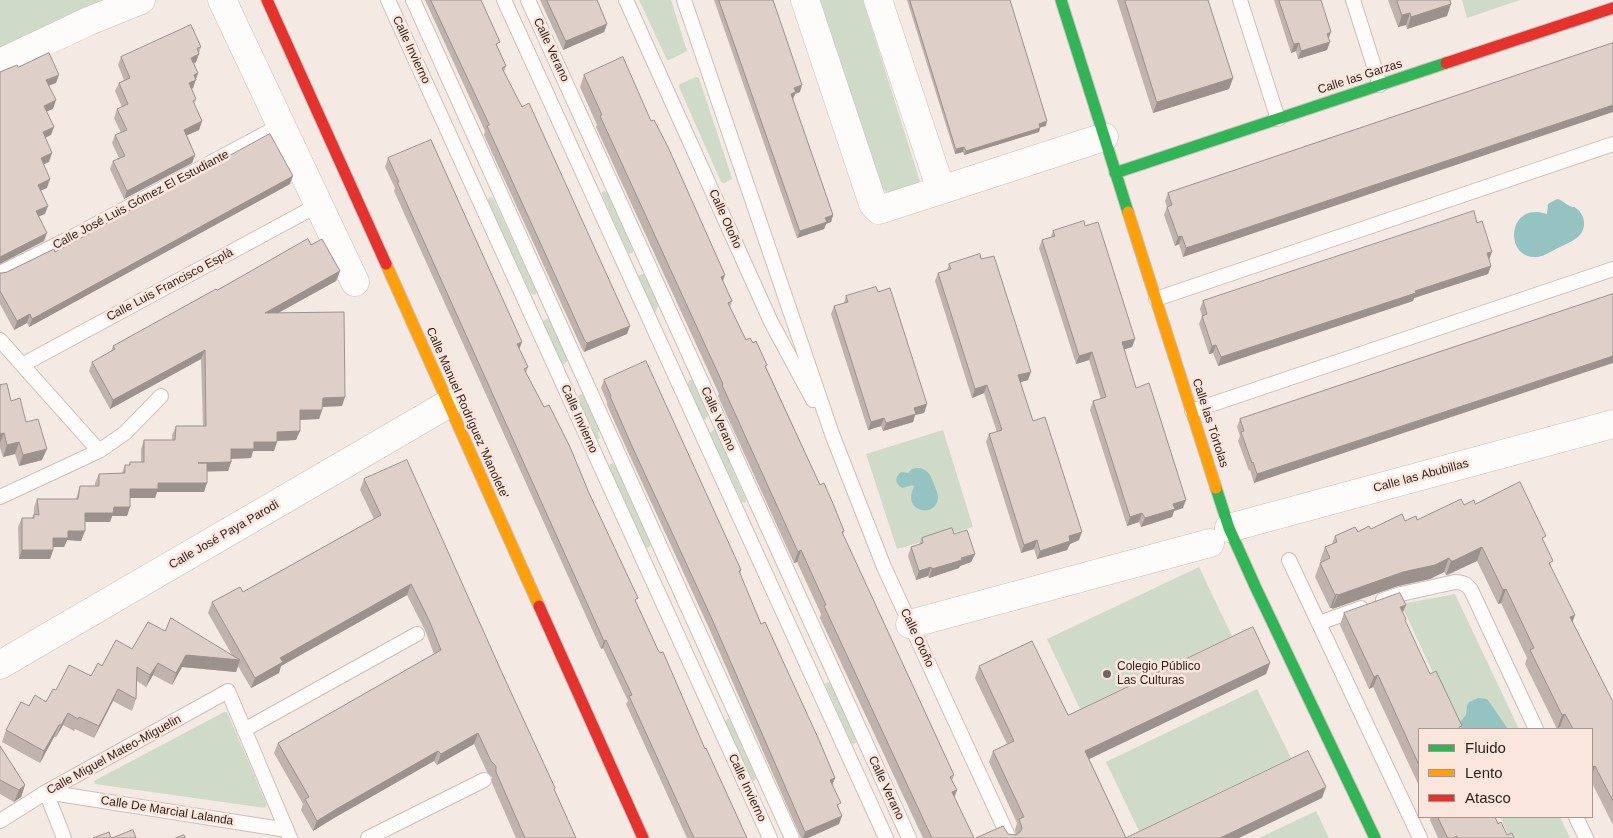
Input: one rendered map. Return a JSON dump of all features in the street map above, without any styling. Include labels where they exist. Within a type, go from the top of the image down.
[{"type":"street","points":[[0,63],[89,21],[141,0]]},
{"type":"street","points":[[222,0],[355,282]]},
{"type":"street","name":"Calle Manuel Rodríguez 'Manolete'","points":[[266,0],[643,838]]},
{"type":"street","points":[[805,0],[875,207],[879,210],[1104,137]]},
{"type":"street","points":[[878,0],[941,190]]},
{"type":"street","name":"Calle las Tórtolas","points":[[1061,0],[1192,411],[1220,535],[1254,586],[1375,838]]},
{"type":"street","name":"Calle las Garzas","points":[[1116,173],[1613,8]]},
{"type":"street","name":"Calle José Paya Parodi","points":[[0,665],[448,404]]},
{"type":"street","name":"Calle las Abubillas","points":[[910,624],[1613,424]]},
{"type":"lane","name":"Calle Invierno","points":[[388,0],[770,838]]},
{"type":"lane","name":"Calle Invierno","points":[[413,0],[792,838]]},
{"type":"lane","name":"Calle Verano","points":[[504,0],[886,838]]},
{"type":"lane","name":"Calle Verano","points":[[528,0],[910,838]]},
{"type":"lane","name":"Calle Otoño","points":[[626,0],[771,322],[832,434]]},
{"type":"lane","name":"Calle Otoño","points":[[684,0],[832,434],[884,567],[1009,838]]},
{"type":"lane","points":[[1240,0],[1278,119]]},
{"type":"lane","points":[[1353,0],[1380,85]]},
{"type":"lane","name":"Calle José Luis Gómez El Estudiante","points":[[0,273],[76,235],[281,125]]},
{"type":"lane","points":[[1156,299],[1613,144]]},
{"type":"lane","name":"Calle Luis Francisco Esplà","points":[[22,365],[318,205]]},
{"type":"lane","points":[[1192,411],[1613,269]]},
{"type":"lane","points":[[0,340],[99,451]]},
{"type":"lane","points":[[0,497],[99,451],[125,433],[161,396]]},
{"type":"lane","points":[[1289,560],[1420,838]]},
{"type":"lane","points":[[1319,623],[1400,594],[1461,582],[1471,590],[1536,728]]},
{"type":"lane","points":[[288,834],[244,730],[416,634]]},
{"type":"lane","name":"Calle Miguel Mateo-Miguelin","points":[[0,821],[46,792],[228,691],[244,730]]},
{"type":"lane","points":[[368,838],[484,780]]},
{"type":"lane","points":[[46,792],[64,838]]},
{"type":"lane","name":"Calle De Marcial Lalanda","points":[[46,792],[288,834]]},
{"type":"lane","points":[[1576,818],[1586,838]]},
{"type":"green space","points":[[0,0],[106,0],[0,49]]},
{"type":"green space","points":[[639,0],[671,0],[687,51],[667,60]]},
{"type":"green space","points":[[815,0],[863,0],[921,185],[893,195],[879,188]]},
{"type":"green space","points":[[1462,0],[1520,0],[1467,18]]},
{"type":"green space","points":[[696,77],[699,78],[732,178],[724,183],[721,182],[679,87],[680,84]]},
{"type":"green space","points":[[604,191],[608,193],[633,251],[631,254],[628,253],[602,195]]},
{"type":"green space","points":[[491,197],[537,292],[535,295],[531,294],[488,202],[488,199]]},
{"type":"green space","points":[[647,273],[660,302],[655,313],[649,313],[636,280],[639,275]]},
{"type":"green space","points":[[547,318],[551,322],[556,323],[573,357],[564,364],[554,362],[538,326]]},
{"type":"green space","points":[[690,380],[699,380],[710,413],[705,420],[699,419],[685,387]]},
{"type":"green space","points":[[581,394],[591,395],[601,430],[598,432],[600,438],[598,439],[595,439],[574,400]]},
{"type":"green space","points":[[715,428],[726,429],[734,464],[731,466],[746,500],[745,503],[742,502],[726,468],[720,466],[708,435]]},
{"type":"green space","points":[[943,430],[973,527],[897,549],[866,454]]},
{"type":"green space","points":[[612,463],[616,466],[651,545],[648,548],[645,547],[609,467]]},
{"type":"green space","points":[[1199,567],[1232,636],[1080,709],[1047,639]]},
{"type":"green space","points":[[1455,594],[1519,728],[1459,728],[1401,604]]},
{"type":"green space","points":[[828,682],[831,684],[857,741],[854,744],[851,743],[825,684]]},
{"type":"green space","points":[[1257,689],[1291,758],[1139,831],[1106,762]]},
{"type":"green space","points":[[227,712],[267,805],[265,808],[95,784],[94,781]]},
{"type":"green space","points":[[728,718],[756,778],[754,781],[751,780],[725,723]]},
{"type":"green space","points":[[1316,811],[1329,838],[1259,838]]},
{"type":"green space","points":[[1500,818],[1560,818],[1570,838],[1510,838]]},
{"type":"water","points":[[1557,199],[1580,212],[1584,222],[1582,233],[1574,240],[1542,256],[1527,255],[1519,250],[1515,241],[1514,231],[1517,222],[1524,215],[1534,212],[1547,214],[1548,204]]},
{"type":"water","points":[[917,468],[928,472],[932,479],[938,498],[936,505],[932,509],[920,510],[915,507],[911,496],[913,485],[902,488],[896,480],[901,472],[908,473],[912,469]]},
{"type":"water","points":[[1478,698],[1487,699],[1507,728],[1461,728],[1460,722],[1466,715],[1469,702]]},
{"type":"building","points":[[431,0],[481,0],[500,42],[496,44],[506,66],[502,68],[522,107],[529,103],[630,326],[587,343],[585,341]]},
{"type":"building","points":[[547,0],[597,0],[607,24],[566,41]]},
{"type":"building","points":[[719,0],[773,0],[802,85],[794,88],[796,92],[791,94],[833,215],[825,218],[827,222],[800,231]]},
{"type":"building","points":[[910,0],[1010,0],[1047,121],[1039,124],[1040,128],[966,151],[964,147],[956,149]]},
{"type":"building","points":[[1125,0],[1208,0],[1233,78],[1157,102]]},
{"type":"building","points":[[1279,0],[1321,0],[1331,32],[1327,34],[1330,42],[1301,51],[1299,43],[1294,44]]},
{"type":"building","points":[[1397,0],[1450,0],[1451,4],[1411,17],[1410,13],[1402,15]]},
{"type":"building","points":[[191,25],[201,47],[197,48],[199,54],[191,58],[198,73],[194,75],[196,80],[189,83],[196,99],[193,101],[202,121],[184,130],[195,155],[127,191],[113,161],[125,156],[115,135],[127,130],[117,109],[128,104],[119,83],[130,78],[121,57]]},
{"type":"building","points":[[1613,43],[1613,105],[1186,248],[1182,236],[1178,237],[1167,207],[1172,205],[1168,193]]},
{"type":"building","points":[[49,53],[59,75],[46,80],[56,100],[44,106],[54,127],[43,132],[52,153],[41,158],[50,179],[38,185],[48,206],[36,211],[47,233],[0,257],[0,72],[17,65],[18,67]]},
{"type":"building","points":[[623,57],[651,121],[654,120],[668,147],[725,275],[721,277],[732,301],[728,303],[746,340],[750,338],[753,343],[756,341],[767,365],[765,366],[820,485],[824,483],[844,531],[842,532],[954,775],[950,777],[957,790],[952,792],[974,838],[932,838],[824,606],[826,605],[801,550],[798,552],[600,116],[602,115],[584,75]]},
{"type":"building","points":[[270,134],[293,176],[32,319],[30,314],[17,321],[0,291],[0,273],[7,272],[54,249],[55,252]]},
{"type":"building","points":[[431,140],[522,342],[517,344],[528,367],[524,369],[544,407],[549,405],[570,447],[589,493],[638,598],[635,600],[658,650],[660,653],[663,652],[705,749],[747,838],[694,838],[629,696],[632,695],[606,640],[604,641],[397,182],[399,182],[388,158]]},
{"type":"building","points":[[1474,211],[1477,223],[1482,221],[1492,252],[1487,253],[1491,266],[1415,291],[1416,293],[1221,357],[1216,345],[1212,346],[1202,316],[1207,314],[1203,301]]},
{"type":"building","points":[[1084,221],[1085,226],[1098,222],[1135,339],[1122,342],[1136,388],[1149,383],[1186,500],[1173,504],[1175,509],[1145,518],[1142,513],[1130,517],[1093,401],[1106,397],[1092,352],[1079,356],[1042,240],[1055,236],[1053,231]]},
{"type":"building","points":[[308,239],[311,245],[322,239],[340,271],[265,313],[344,312],[345,397],[323,398],[322,410],[300,410],[300,431],[277,432],[277,442],[254,442],[254,449],[231,449],[231,462],[198,463],[207,463],[207,483],[158,483],[158,489],[130,489],[130,507],[114,507],[113,513],[85,513],[85,531],[68,531],[68,538],[53,538],[53,550],[22,550],[22,518],[34,518],[34,514],[39,515],[37,499],[78,499],[80,486],[99,486],[99,474],[125,473],[125,465],[130,465],[130,462],[144,462],[144,440],[175,440],[176,426],[206,426],[205,350],[113,400],[92,362],[115,349],[113,346]]},
{"type":"building","points":[[980,254],[981,259],[994,256],[1031,372],[1018,375],[1033,421],[1045,417],[1082,532],[1069,536],[1070,541],[1040,551],[1037,540],[1024,545],[989,434],[1002,430],[987,385],[975,389],[938,273],[951,269],[949,264]]},
{"type":"building","points":[[876,287],[878,292],[890,288],[927,404],[914,408],[916,414],[886,423],[884,418],[871,422],[834,306],[848,302],[846,296]]},
{"type":"building","points":[[1613,294],[1613,356],[1257,474],[1241,432],[1244,431],[1240,419]]},
{"type":"building","points":[[646,361],[741,570],[739,571],[761,624],[765,622],[835,778],[830,780],[841,803],[837,805],[842,816],[805,832],[604,380]]},
{"type":"building","points":[[7,384],[11,401],[20,398],[26,422],[38,419],[47,449],[23,455],[19,442],[7,445],[4,433],[0,434],[0,385]]},
{"type":"building","points":[[407,460],[576,838],[525,838],[496,772],[496,766],[491,761],[478,733],[441,754],[438,751],[317,821],[305,799],[309,797],[278,743],[441,650],[429,620],[411,584],[280,658],[283,662],[255,678],[212,602],[240,587],[243,592],[381,515],[364,479]]},
{"type":"building","points":[[1520,482],[1546,536],[1542,538],[1553,561],[1549,563],[1575,615],[1570,617],[1613,702],[1613,801],[1595,766],[1593,767],[1593,728],[1572,728],[1565,714],[1562,715],[1530,650],[1534,648],[1506,589],[1503,590],[1482,547],[1453,561],[1449,558],[1435,565],[1403,572],[1338,595],[1335,595],[1320,563],[1330,558],[1325,547],[1337,542],[1335,536],[1355,527],[1358,532],[1369,526],[1371,529],[1402,514],[1405,521],[1416,516],[1417,520],[1461,499],[1464,505],[1474,500],[1475,504]]},
{"type":"building","points":[[952,528],[954,534],[967,530],[975,554],[961,558],[962,560],[919,571],[911,547],[923,543],[922,538]]},
{"type":"building","points":[[1400,593],[1406,605],[1400,607],[1405,620],[1430,674],[1436,671],[1462,726],[1460,728],[1418,728],[1418,763],[1378,675],[1374,677],[1344,613]]},
{"type":"building","points":[[171,618],[240,660],[186,655],[176,673],[158,663],[150,675],[137,667],[136,699],[118,689],[99,726],[79,717],[78,719],[68,713],[44,751],[6,730],[21,702],[29,706],[35,695],[46,702],[53,689],[56,690],[69,665],[91,676],[98,663],[102,666],[116,640],[132,649],[148,622],[165,631]]},
{"type":"building","points":[[1253,627],[1270,663],[1085,751],[1126,838],[976,838],[1003,826],[1008,834],[1016,835],[1022,828],[1019,819],[1024,817],[993,751],[1014,741],[979,666],[1032,641],[1068,715]]},
{"type":"building","points":[[0,746],[25,785],[19,790],[0,780]]},
{"type":"building","points":[[1308,751],[1326,787],[1220,838],[1126,838]]},
{"type":"building","points":[[1438,818],[1495,818],[1498,824],[1501,822],[1507,835],[1512,833],[1514,838],[1457,838],[1457,836],[1448,838]]},
{"type":"building","points":[[133,830],[136,838],[111,838]]},
{"type":"building","points":[[109,832],[111,838],[93,838]]},
{"type":"traffic: fast","points":[[1061,0],[1128,212]]},
{"type":"traffic: fast","points":[[1115,173],[1446,63]]},
{"type":"traffic: fast","points":[[1216,488],[1229,528],[1255,586],[1375,838]]},
{"type":"traffic: slow","points":[[1128,212],[1216,488]]},
{"type":"traffic: slow","points":[[386,264],[539,606]]},
{"type":"traffic: jam","points":[[267,0],[386,264]]},
{"type":"traffic: jam","points":[[1446,63],[1613,8]]},
{"type":"traffic: jam","points":[[539,606],[643,838]]},
{"type":"place","name":"Colegio Público Las Culturas","points":[[1107,674]]}]
